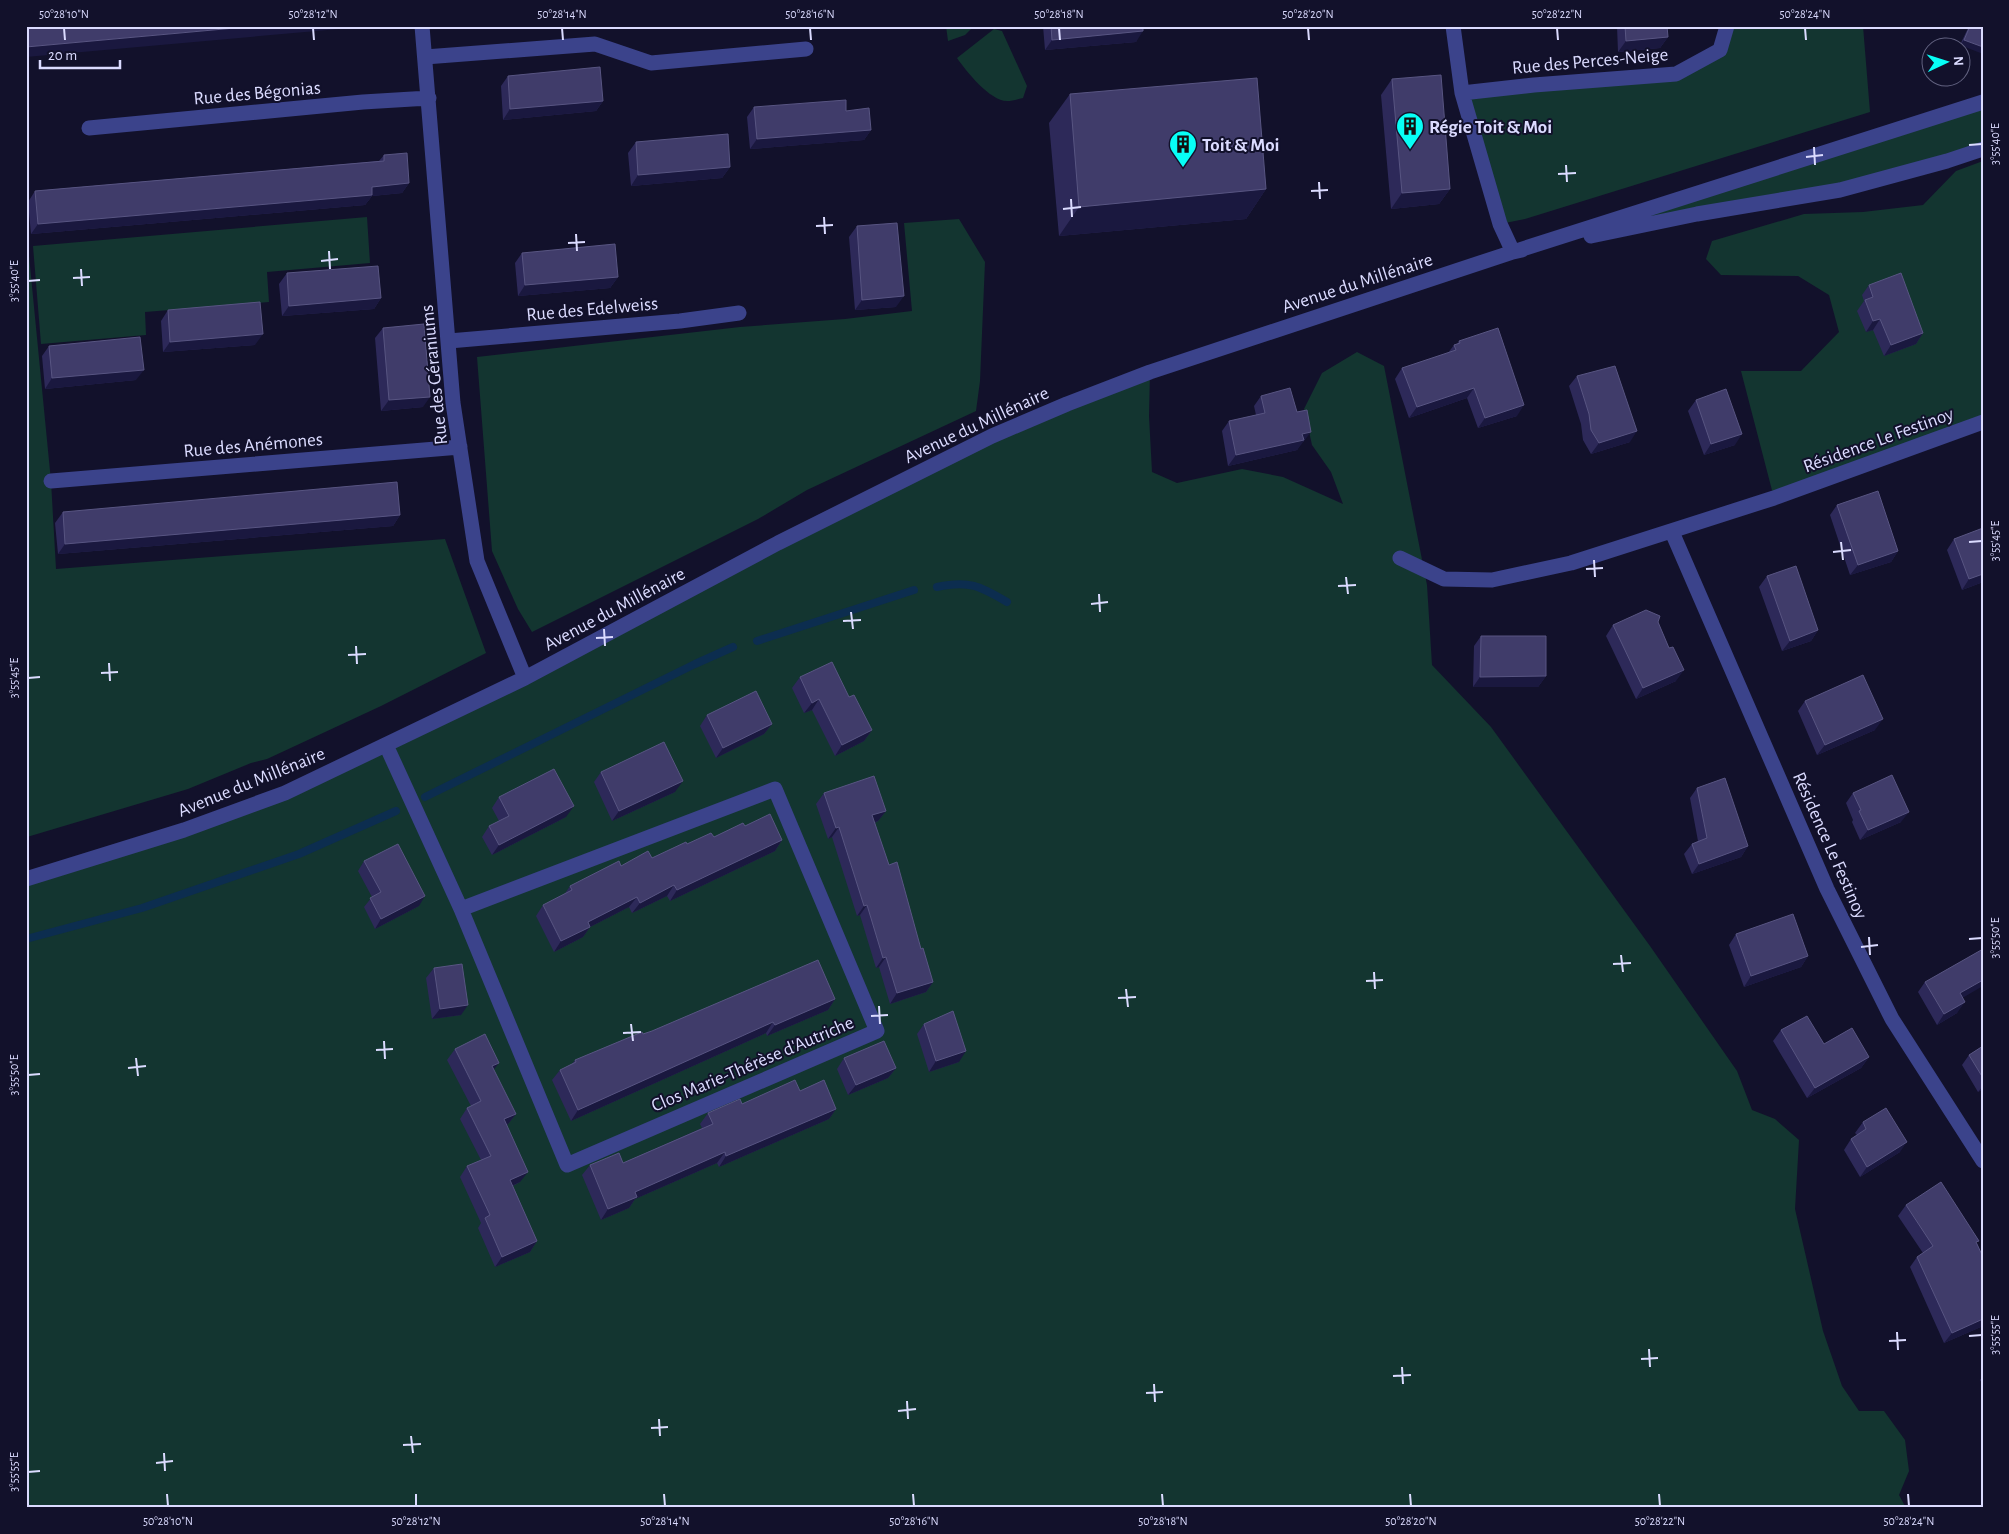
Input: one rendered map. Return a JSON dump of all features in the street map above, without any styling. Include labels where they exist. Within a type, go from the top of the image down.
[{"type":"street","name":"Rue des Géraniums","points":[[422,26],[454,403],[477,561],[525,678]]},
{"type":"street","points":[[1453,26],[1462,92],[1500,224],[1513,252],[1697,214],[1840,190],[1947,161],[1983,149]]},
{"type":"street","name":"Rue des Perces-Neige","points":[[1462,92],[1676,74],[1720,50],[1728,26]]},
{"type":"street","points":[[425,57],[595,44],[651,63],[806,49]]},
{"type":"street","name":"Rue des Bégonias","points":[[89,128],[363,102],[429,98]]},
{"type":"street","name":"Avenue du Millénaire","points":[[26,879],[184,830],[285,794],[525,678],[778,543],[992,436],[1150,372],[1513,252],[1983,102]]},
{"type":"street","name":"Rue des Edelweiss","points":[[449,341],[680,321],[739,313]]},
{"type":"street","name":"Résidence Le Festinoy","points":[[1400,558],[1444,579],[1492,580],[1571,563],[1774,498],[1983,422]]},
{"type":"street","name":"Rue des Anémones","points":[[51,481],[460,447]]},
{"type":"street","name":"Résidence Le Festinoy","points":[[1672,532],[1826,888],[1892,1018],[1983,1161]]},
{"type":"street","name":"Clos Marie-Thérèse d'Autriche","points":[[386,745],[461,909],[567,1165],[877,1031],[775,789],[461,909]]},
{"type":"green space","points":[[946,26],[974,26],[965,35],[948,41]]},
{"type":"green space","points":[[1727,26],[1863,26],[1870,112],[1525,219],[1500,224],[1462,93],[1676,74],[1720,50]]},
{"type":"green space","points":[[994,29],[1002,31],[1027,86],[1023,98],[1007,101],[993,96],[979,84],[957,58]]},
{"type":"green space","points":[[1983,102],[1983,149],[1947,161],[1513,252]]},
{"type":"green space","points":[[1983,161],[1983,422],[1774,498],[1741,371],[1801,371],[1839,332],[1829,295],[1798,276],[1721,275],[1706,259],[1712,241],[1804,214],[1863,212],[1923,205],[1956,171]]},
{"type":"green space","points":[[367,217],[370,263],[267,272],[269,302],[145,312],[146,335],[41,344],[33,246]]},
{"type":"green space","points":[[959,219],[985,262],[980,381],[976,411],[807,490],[758,519],[532,632],[518,609],[492,551],[477,357],[740,327],[845,319],[912,311],[904,223]]},
{"type":"green space","points":[[26,225],[51,481],[56,569],[445,539],[486,653],[381,706],[267,759],[251,763],[188,789],[27,837]]},
{"type":"green space","points":[[1357,352],[1384,366],[1427,585],[1432,665],[1491,727],[1650,946],[1737,1071],[1752,1110],[1775,1119],[1799,1140],[1795,1209],[1823,1331],[1842,1386],[1859,1411],[1884,1411],[1905,1440],[1909,1471],[1899,1495],[1906,1508],[26,1508],[26,879],[285,793],[992,436],[1150,372],[1149,416],[1152,472],[1177,483],[1242,469],[1283,477],[1343,504],[1331,472],[1312,445],[1304,409],[1322,373]]},
{"type":"building","points":[[26,26],[257,26],[26,47]]},
{"type":"building","points":[[1051,26],[1143,26],[1143,31],[1052,40]]},
{"type":"building","points":[[1625,26],[1667,26],[1668,37],[1626,41]]},
{"type":"building","points":[[1970,26],[1983,26],[1983,47],[1972,43],[1972,38],[1965,38]]},
{"type":"building","points":[[600,67],[603,101],[510,109],[508,76]]},
{"type":"building","name":"Régie Toit & Moi","points":[[1441,75],[1450,189],[1402,193],[1392,79]]},
{"type":"building","points":[[1257,78],[1266,189],[1079,207],[1070,94]]},
{"type":"building","points":[[846,100],[846,111],[869,108],[871,130],[757,139],[754,107]]},
{"type":"building","points":[[728,134],[730,167],[638,175],[636,142]]},
{"type":"building","points":[[407,153],[409,183],[372,187],[372,195],[38,224],[35,191],[384,161],[384,155]]},
{"type":"building","points":[[897,223],[904,296],[862,300],[857,226]]},
{"type":"building","points":[[615,244],[618,277],[525,285],[522,253]]},
{"type":"building","points":[[378,266],[381,298],[289,306],[287,273]]},
{"type":"building","points":[[1901,273],[1923,333],[1891,345],[1880,319],[1873,321],[1865,300],[1873,297],[1869,285]]},
{"type":"building","points":[[260,302],[263,334],[170,342],[168,310]]},
{"type":"building","points":[[424,324],[430,397],[389,400],[383,328]]},
{"type":"building","points":[[1498,328],[1524,405],[1485,418],[1474,388],[1417,407],[1402,368],[1456,350],[1454,345],[1460,343],[1459,341]]},
{"type":"building","points":[[140,337],[144,370],[52,378],[49,346]]},
{"type":"building","points":[[1615,366],[1637,431],[1599,443],[1591,430],[1589,414],[1577,376]]},
{"type":"building","points":[[1290,388],[1297,412],[1307,410],[1311,432],[1302,434],[1304,440],[1236,455],[1229,421],[1265,413],[1261,396]]},
{"type":"building","points":[[1726,389],[1742,434],[1711,444],[1696,400]]},
{"type":"building","points":[[397,482],[400,515],[65,544],[63,512]]},
{"type":"building","points":[[1878,491],[1898,551],[1858,565],[1837,505]]},
{"type":"building","points":[[1983,528],[1983,574],[1969,579],[1954,539]]},
{"type":"building","points":[[1796,566],[1818,630],[1790,641],[1767,576]]},
{"type":"building","points":[[1646,610],[1660,616],[1658,622],[1669,648],[1673,647],[1684,670],[1643,688],[1613,625]]},
{"type":"building","points":[[1481,636],[1546,636],[1546,676],[1480,677]]},
{"type":"building","points":[[832,662],[849,697],[854,695],[872,730],[842,745],[819,699],[812,703],[800,677]]},
{"type":"building","points":[[1863,675],[1883,719],[1825,745],[1805,701]]},
{"type":"building","points":[[756,691],[772,724],[723,748],[707,715]]},
{"type":"building","points":[[664,742],[683,781],[619,811],[601,772]]},
{"type":"building","points":[[554,769],[574,806],[499,845],[489,826],[509,816],[499,797]]},
{"type":"building","points":[[1892,775],[1909,812],[1868,830],[1853,793]]},
{"type":"building","points":[[874,776],[886,811],[872,815],[889,865],[897,862],[921,949],[923,948],[933,982],[897,993],[886,957],[883,958],[867,905],[864,906],[839,827],[836,828],[824,793]]},
{"type":"building","points":[[1725,778],[1748,846],[1699,864],[1692,844],[1707,838],[1697,788]]},
{"type":"building","points":[[770,814],[782,840],[677,890],[674,885],[640,903],[637,897],[588,922],[590,927],[561,941],[543,905],[572,890],[570,886],[619,861],[621,866],[648,851],[652,858],[686,842],[687,844],[711,833],[714,837],[743,823],[745,826]]},
{"type":"building","points":[[398,844],[425,896],[381,919],[370,898],[381,892],[364,861]]},
{"type":"building","points":[[1793,914],[1808,956],[1751,976],[1736,934]]},
{"type":"building","points":[[1983,949],[1983,980],[1960,993],[1965,1002],[1944,1014],[1925,982]]},
{"type":"building","points":[[818,960],[835,999],[775,1025],[773,1022],[578,1110],[560,1070],[576,1062],[575,1060],[642,1032],[643,1034],[652,1031]]},
{"type":"building","points":[[462,964],[468,1005],[440,1009],[434,968]]},
{"type":"building","points":[[953,1011],[966,1051],[936,1061],[924,1024]]},
{"type":"building","points":[[1807,1016],[1824,1044],[1852,1028],[1869,1057],[1815,1088],[1781,1030]]},
{"type":"building","points":[[485,1034],[499,1063],[492,1066],[516,1114],[504,1119],[528,1172],[510,1180],[537,1241],[502,1257],[485,1218],[490,1215],[467,1166],[491,1156],[467,1108],[481,1101],[455,1049]]},
{"type":"building","points":[[884,1041],[896,1068],[856,1085],[844,1058]]},
{"type":"building","points":[[1983,1046],[1983,1078],[1969,1055]]},
{"type":"building","points":[[795,1080],[800,1091],[824,1080],[836,1109],[726,1156],[725,1152],[635,1192],[637,1197],[608,1209],[590,1165],[619,1153],[623,1163],[713,1124],[708,1113],[740,1099],[742,1104]]},
{"type":"building","points":[[1886,1108],[1907,1142],[1867,1167],[1851,1139],[1866,1129],[1863,1122]]},
{"type":"building","points":[[1941,1182],[1979,1241],[1976,1242],[1983,1257],[1983,1319],[1952,1333],[1917,1257],[1933,1246],[1906,1205]]},
{"type":"waterway","points":[[937,587],[966,584],[981,588],[1007,602]]},
{"type":"waterway","points":[[757,641],[914,590]]},
{"type":"waterway","points":[[425,797],[733,647]]},
{"type":"waterway","points":[[26,939],[142,908],[299,854],[396,811]]},
{"type":"place","name":"Régie Toit & Moi","points":[[1410,150]]},
{"type":"place","name":"Toit & Moi","points":[[1183,168]]}]
